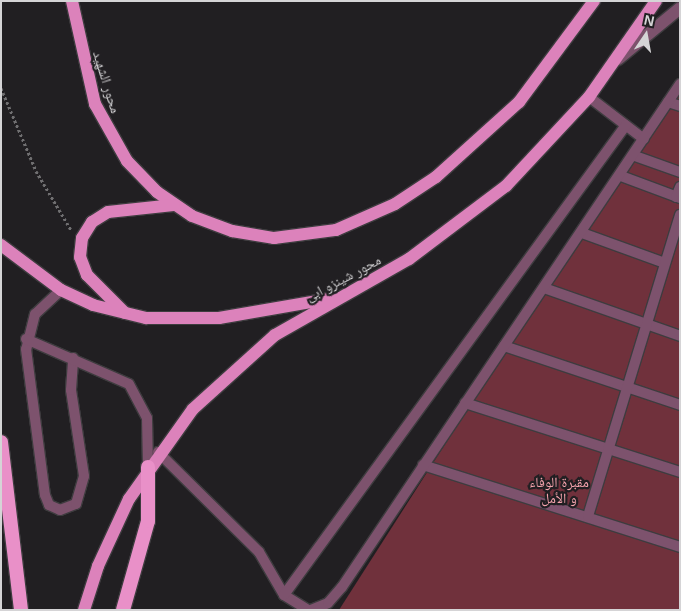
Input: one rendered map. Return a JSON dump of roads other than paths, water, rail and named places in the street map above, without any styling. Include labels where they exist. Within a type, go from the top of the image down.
[{"type":"highway","points":[[1,442],[21,610]]},
{"type":"highway","points":[[123,610],[148,521],[148,467]]},
{"type":"main road","name":"محور الشهيد","points":[[72,1],[88,82],[104,124],[136,172],[174,205]]},
{"type":"main road","points":[[127,314],[87,275],[80,257],[82,238],[92,222],[108,212],[174,205],[212,224],[274,238],[323,234],[376,214],[436,177],[500,123],[594,1]]},
{"type":"main road","name":"محور شينزو ابى","points":[[84,610],[112,532],[148,467],[193,409],[246,358],[338,297],[410,258],[476,212],[536,158],[589,97],[618,59],[656,1]]},
{"type":"main road","points":[[1,245],[61,290],[127,314],[195,320],[338,297]]},
{"type":"street","points":[[618,59],[680,8]]},
{"type":"lane","points":[[158,452],[259,552],[284,595],[294,607],[310,610],[328,603],[342,586],[465,403],[622,176],[680,84]]},
{"type":"lane","points":[[589,97],[644,139]]},
{"type":"lane","points":[[668,102],[680,106]]},
{"type":"lane","points":[[284,595],[626,125]]},
{"type":"lane","points":[[635,156],[680,172]]},
{"type":"lane","points":[[622,176],[679,194]]},
{"type":"lane","points":[[588,516],[626,386],[680,216]]},
{"type":"lane","points":[[582,233],[665,263]]},
{"type":"lane","points":[[544,288],[680,336]]},
{"type":"lane","points":[[61,290],[40,307],[26,339],[45,495],[50,505],[60,510],[76,504],[84,476],[70,390],[74,358]]},
{"type":"lane","points":[[26,339],[112,373],[135,392],[147,418],[148,467]]},
{"type":"lane","points":[[504,346],[680,405]]},
{"type":"lane","points":[[465,403],[680,472]]},
{"type":"lane","points":[[423,465],[588,516],[680,548]]},
{"type":"park label","name":"مقبرة الوفاء و الأمل","points":[[559,490]]}]
